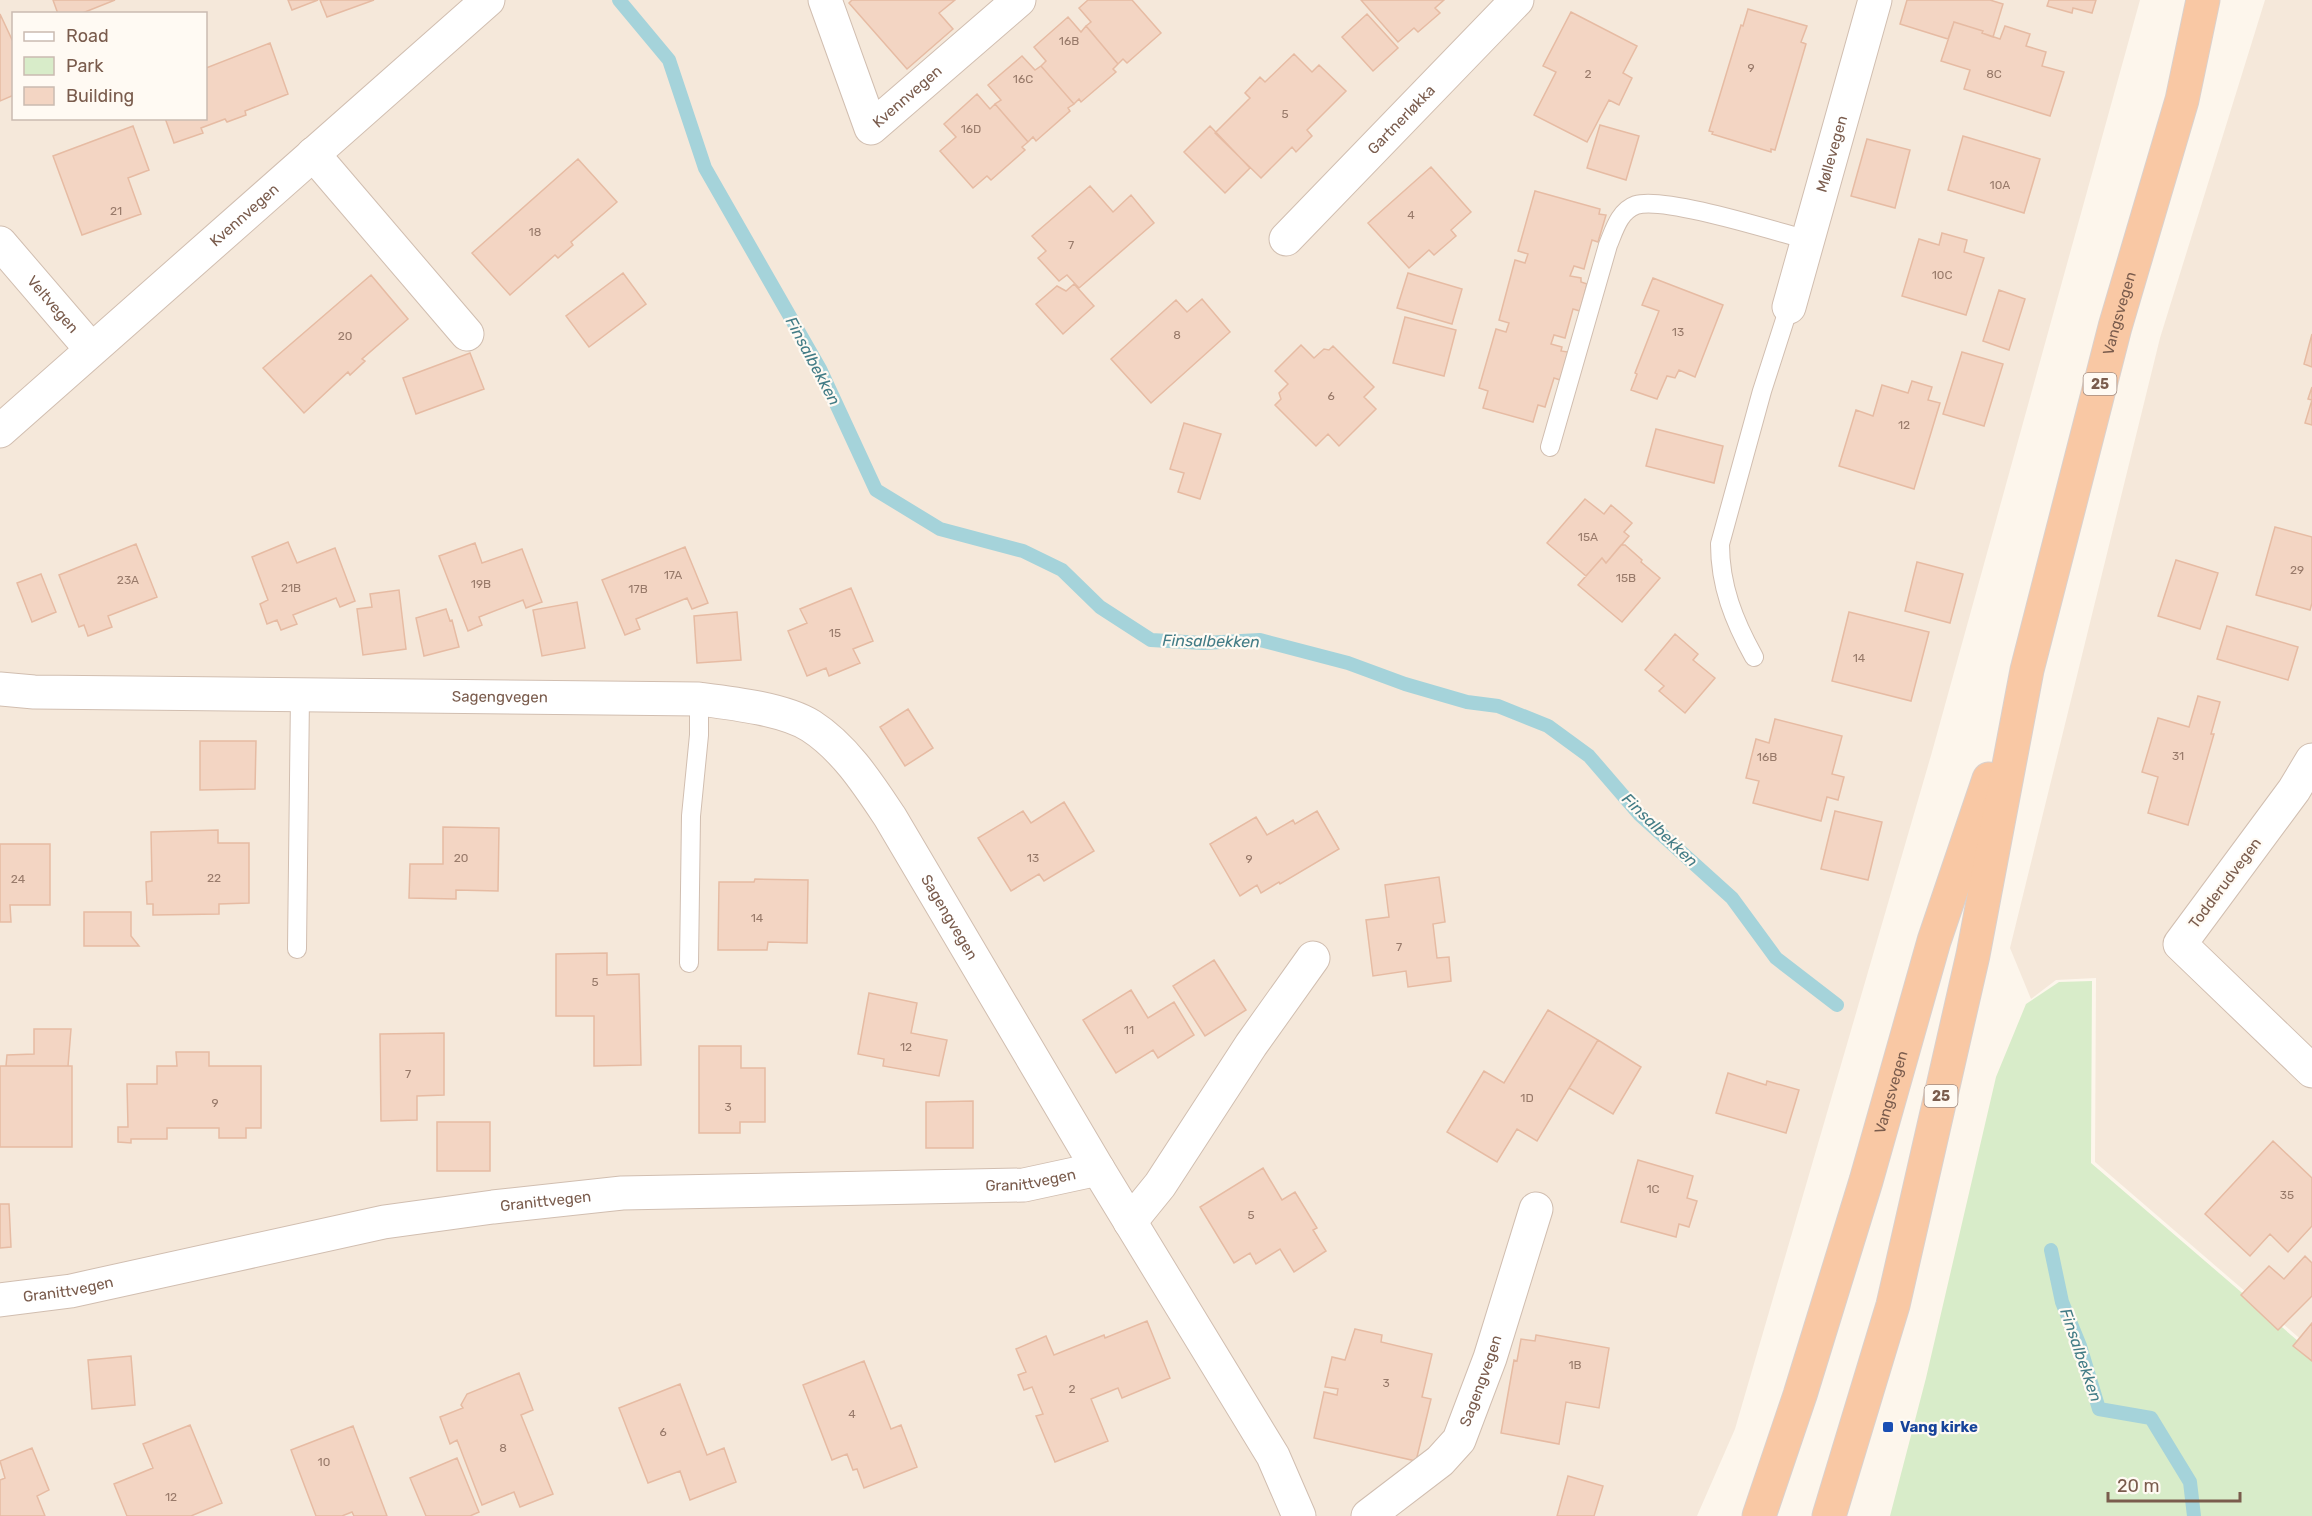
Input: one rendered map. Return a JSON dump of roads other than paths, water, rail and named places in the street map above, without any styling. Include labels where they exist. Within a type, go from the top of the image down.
[{"type":"highway","name":"Vangsvegen","points":[[1830,1516],[1893,1305],[1973,955],[2026,670],[2115,327],[2182,100],[2203,0]]},
{"type":"highway","name":"Vangsvegen","points":[[2182,100],[2223,0]]},
{"type":"highway","name":"Vangsvegen","points":[[1759,1516],[1800,1395],[1866,1181],[1934,941],[2026,670]]},
{"type":"street","name":"Kvennvegen","points":[[0,431],[488,0]]},
{"type":"street","name":"Kvennvegen","points":[[825,0],[871,128],[1019,0]]},
{"type":"street","name":"Gartnerløkka","points":[[1286,239],[1517,0]]},
{"type":"street","name":"Møllevegen","points":[[1789,307],[1875,0]]},
{"type":"street","points":[[313,154],[467,334]]},
{"type":"street","name":"Veltvegen","points":[[5,255],[91,349]]},
{"type":"street","name":"Sagengvegen","points":[[0,689],[34,692],[699,699],[738,703],[778,713],[811,726],[839,750],[864,778],[890,817],[1098,1169],[1273,1456],[1299,1516]]},
{"type":"street","name":"Todderudvegen","points":[[2312,760],[2287,799],[2180,944],[2312,1071]]},
{"type":"street","points":[[1130,1222],[1160,1185],[1251,1046],[1313,958]]},
{"type":"street","name":"Granittvegen","points":[[0,1300],[71,1292],[384,1222],[493,1207],[622,1193],[1024,1185],[1098,1169]]},
{"type":"street","name":"Sagengvegen","points":[[1368,1516],[1440,1461],[1459,1440],[1490,1358],[1536,1209]]},
{"type":"lane","points":[[1550,447],[1608,245],[1619,218],[1636,206],[1668,204],[1808,240]]},
{"type":"lane","points":[[1754,657],[1730,610],[1720,566],[1720,544],[1762,391],[1789,307]]},
{"type":"lane","points":[[297,949],[300,695]]},
{"type":"lane","points":[[688,963],[691,816],[699,735],[699,699]]},
{"type":"waterway","name":"Finsalbekken","points":[[619,0],[669,60],[705,168],[820,369],[876,490],[940,529],[1023,551],[1062,570],[1100,607],[1151,640],[1203,643],[1260,640],[1348,663],[1405,684],[1467,702],[1498,706],[1548,726],[1589,756],[1639,814],[1732,898],[1776,958],[1837,1005]]},
{"type":"waterway","name":"Finsalbekken","points":[[2051,1250],[2062,1302],[2080,1346],[2099,1409],[2151,1418],[2190,1482],[2194,1516]]},
{"type":"place","name":"Vang kirke","points":[[1888,1427]]}]
